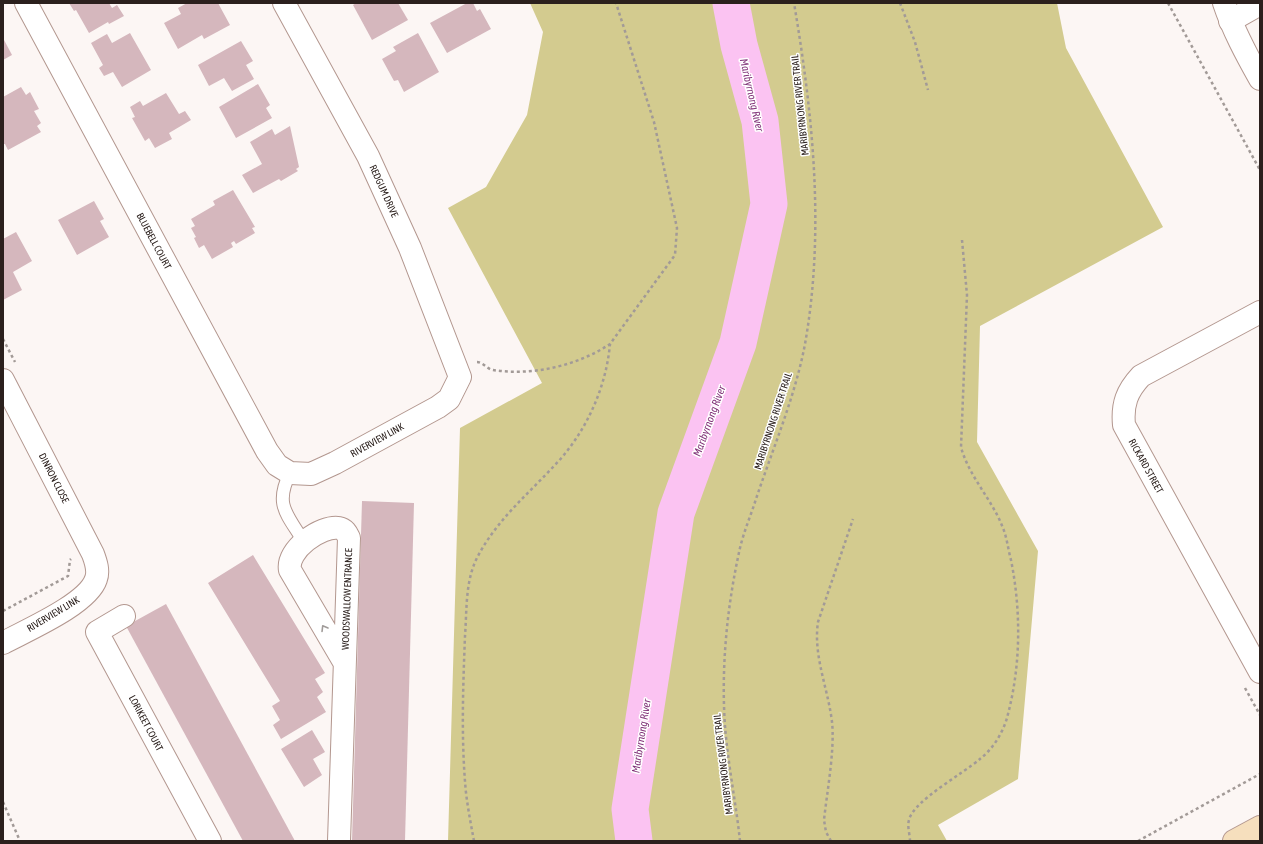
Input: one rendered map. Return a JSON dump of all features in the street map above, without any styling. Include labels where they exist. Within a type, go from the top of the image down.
[{"type":"street","name":"BLUEBELL COURT","points":[[26,3],[267,451],[277,466],[290,473]]},
{"type":"street","name":"REDGUM DRIVE","points":[[284,3],[368,156],[410,248],[460,377],[456,388]]},
{"type":"street","points":[[1260,4],[1227,12],[1260,79]]},
{"type":"street","name":"RICKARD STREET","points":[[1260,312],[1141,376],[1132,386],[1127,395],[1123,413],[1124,425],[1260,672]]},
{"type":"street","name":"DINRON CLOSE","points":[[3,380],[94,554],[97,564],[97,578]]},
{"type":"street","name":"RIVERVIEW LINK","points":[[290,473],[311,474],[335,463],[438,407],[449,399],[456,388]]},
{"type":"street","name":"WOODSWALLOW ENTRANCE","points":[[339,841],[349,538],[345,531],[338,528],[327,530],[304,542],[291,556],[288,563],[290,570],[344,662]]},
{"type":"street","name":"RIVERVIEW LINK","points":[[3,643],[67,608],[89,592],[97,578]]},
{"type":"street","name":"LORIKEET COURT","points":[[124,616],[97,632],[210,841]]},
{"type":"street","points":[[1234,841],[1260,827]]},
{"type":"lane","points":[[290,473],[283,488],[281,501],[286,514],[304,542]]},
{"type":"path","points":[[451,352],[470,363],[479,362],[492,370],[550,368],[574,363],[597,353],[610,344],[675,255],[676,228],[654,122],[616,3]]},
{"type":"path","name":"MARIBYRNONG RIVER TRAIL","points":[[740,841],[725,727],[725,639],[740,547],[792,395],[805,345],[813,279],[816,223],[814,165],[808,88],[794,3]]},
{"type":"path","points":[[900,3],[915,42],[928,90]]},
{"type":"path","points":[[1168,3],[1260,170]]},
{"type":"path","points":[[910,841],[909,819],[921,802],[980,760],[990,750],[1001,734],[1008,714],[1016,657],[1018,603],[1003,528],[993,507],[970,471],[961,447],[967,295],[962,240]]},
{"type":"path","points":[[474,841],[466,794],[462,694],[468,580],[478,556],[499,524],[555,466],[576,439],[593,407],[603,380],[608,361],[610,344]]},
{"type":"path","points":[[831,841],[826,832],[824,820],[832,723],[818,659],[816,633],[818,622],[853,518]]},
{"type":"path","points":[[1138,841],[1260,774]]},
{"type":"path","points":[[3,802],[20,841]]},
{"type":"shaded area","points":[[530,3],[1057,3],[1066,48],[1163,227],[980,326],[977,442],[1038,551],[1018,779],[938,825],[947,841],[448,841],[460,428],[542,383],[448,208],[486,187],[527,115],[543,32]]},
{"type":"building","points":[[69,3],[109,3],[112,8],[117,5],[124,16],[109,24],[108,22],[89,33],[76,10],[74,11]]},
{"type":"building","points":[[187,3],[218,3],[230,25],[204,39],[202,35],[178,49],[164,23],[181,14],[178,8]]},
{"type":"building","points":[[356,3],[398,3],[408,20],[372,40],[353,5]]},
{"type":"building","points":[[467,3],[473,3],[477,11],[480,9],[491,29],[447,53],[430,23]]},
{"type":"building","points":[[130,33],[151,70],[122,87],[113,72],[104,76],[99,68],[103,65],[91,43],[107,34],[112,43]]},
{"type":"building","points":[[418,33],[439,72],[404,92],[398,80],[394,81],[382,59],[396,51],[393,47]]},
{"type":"building","points":[[3,38],[12,55],[3,60]]},
{"type":"building","points":[[241,41],[253,61],[246,65],[254,79],[232,91],[224,78],[209,86],[198,65]]},
{"type":"building","points":[[258,84],[270,105],[266,108],[272,118],[236,138],[219,107]]},
{"type":"building","points":[[21,87],[26,95],[30,92],[39,109],[34,111],[41,123],[37,126],[41,132],[8,150],[5,144],[3,144],[3,97]]},
{"type":"building","points":[[166,93],[179,114],[185,111],[191,120],[169,133],[172,139],[155,148],[149,138],[145,141],[132,118],[135,117],[130,107],[140,101],[143,106]]},
{"type":"building","points":[[290,126],[299,167],[296,169],[298,171],[281,181],[279,179],[253,193],[242,175],[262,164],[250,142],[272,129],[275,135]]},
{"type":"building","points":[[233,190],[255,227],[252,228],[255,233],[236,244],[234,241],[231,243],[233,247],[212,259],[204,245],[199,248],[194,238],[196,237],[191,228],[195,226],[191,219],[215,205],[213,201]]},
{"type":"building","points":[[94,201],[104,219],[100,221],[109,237],[77,255],[58,220]]},
{"type":"building","points":[[16,232],[32,261],[13,272],[22,290],[3,300],[3,239]]},
{"type":"building","points":[[362,501],[414,503],[405,841],[352,841]]},
{"type":"building","points":[[253,555],[325,673],[315,679],[323,692],[317,697],[326,712],[281,739],[273,725],[280,720],[272,706],[280,701],[208,583]]},
{"type":"building","points":[[166,604],[295,841],[243,841],[126,626]]},
{"type":"building","points":[[312,730],[325,752],[313,759],[322,775],[304,787],[281,749]]},
{"type":"waterway","name":"Maribyrnong River","points":[[634,841],[630,809],[676,513],[738,343],[769,204],[760,121],[739,45],[731,3]]}]
